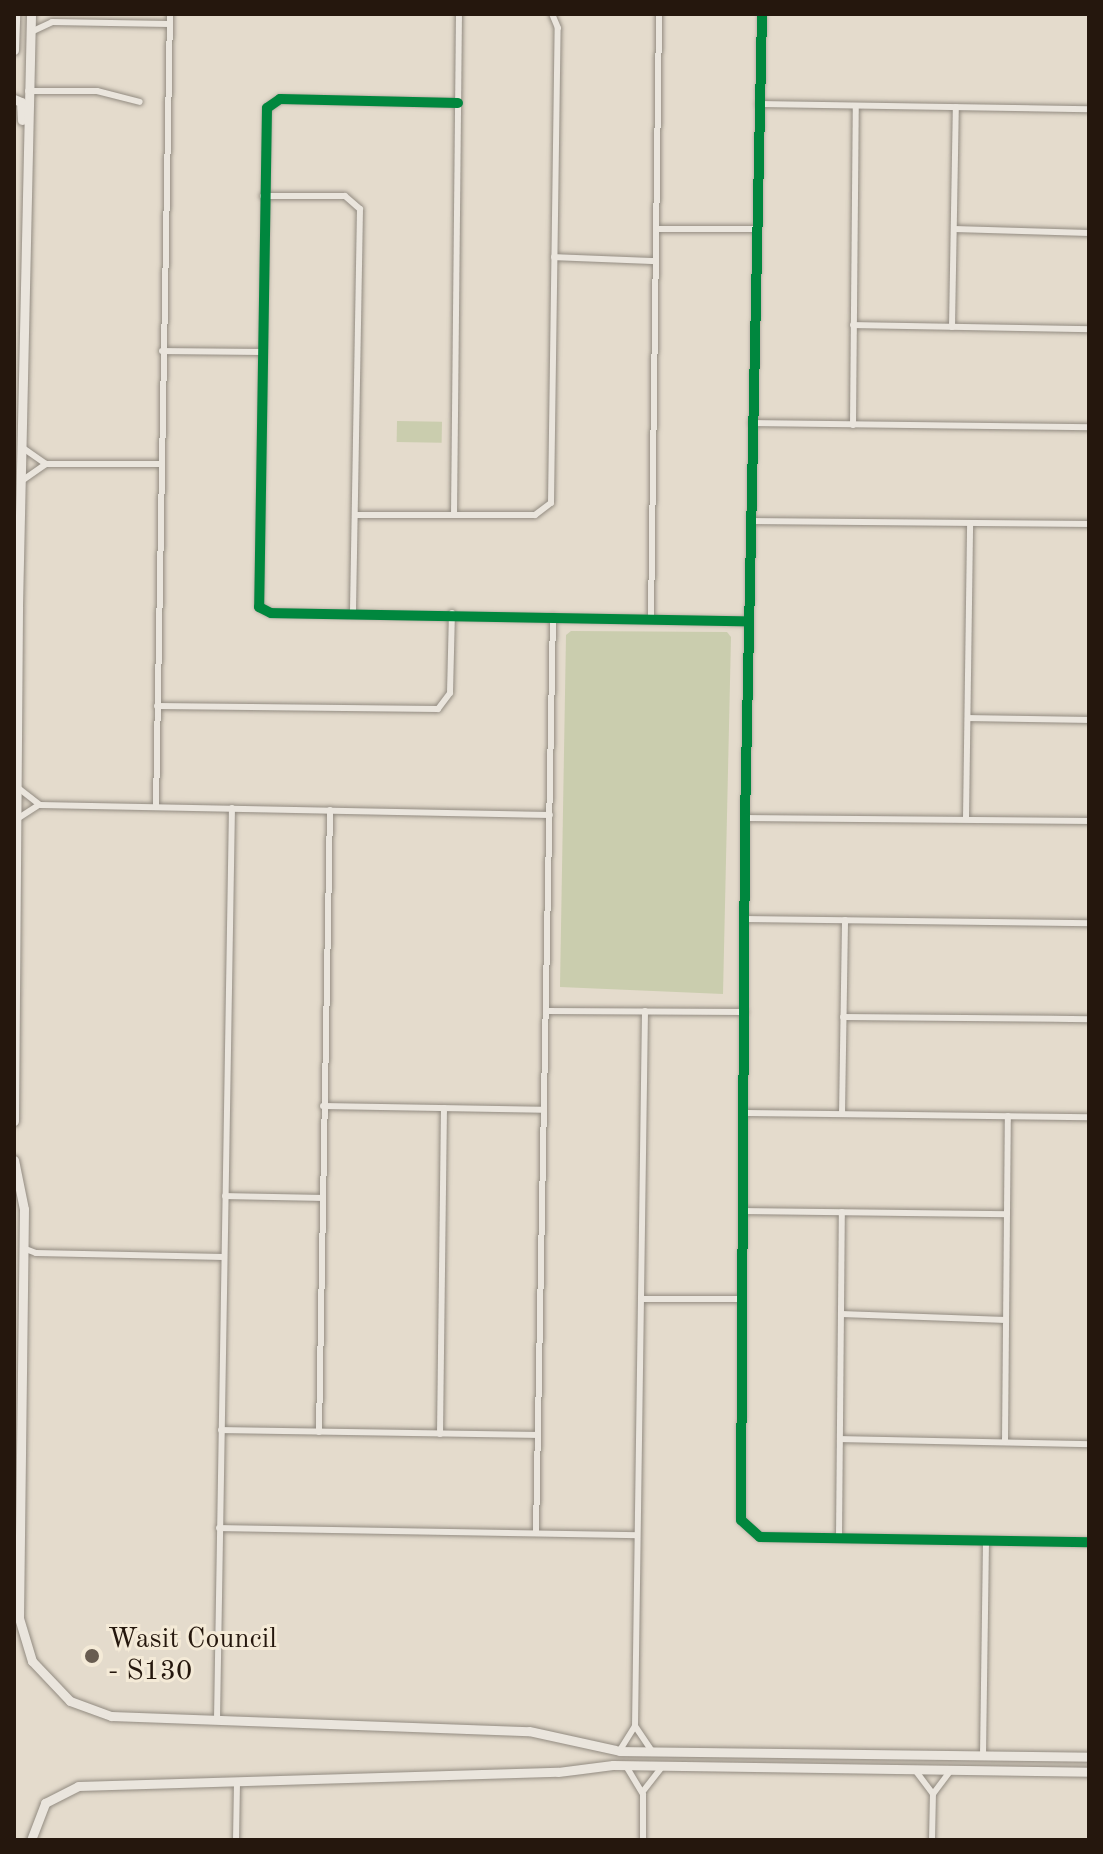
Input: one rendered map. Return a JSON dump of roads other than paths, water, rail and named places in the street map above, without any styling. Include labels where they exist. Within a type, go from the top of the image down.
[{"type":"main road","points":[[14,50],[15,14]]},
{"type":"main road","points":[[14,1121],[15,785],[31,14]]},
{"type":"main road","points":[[14,99],[21,102],[27,147]]},
{"type":"main road","points":[[14,1167],[23,1201],[17,1616],[38,1671],[80,1706],[111,1716],[529,1731],[620,1751],[1089,1757]]},
{"type":"main road","points":[[31,1840],[40,1809],[71,1788],[626,1766],[1087,1772]]},
{"type":"street","points":[[150,23],[153,14]]},
{"type":"street","points":[[156,807],[159,464],[170,14]]},
{"type":"street","points":[[454,515],[459,14]]},
{"type":"street","points":[[355,515],[535,515],[551,503],[558,28],[552,14]]},
{"type":"street","points":[[651,619],[659,14]]},
{"type":"street","points":[[762,14],[745,818],[743,1525],[760,1537],[1089,1542]]},
{"type":"street","points":[[31,32],[49,22],[169,24]]},
{"type":"street","points":[[28,91],[97,91],[140,102]]},
{"type":"street","points":[[458,103],[274,101],[266,111],[258,603],[271,613],[353,611],[749,621]]},
{"type":"street","points":[[759,104],[1089,109]]},
{"type":"street","points":[[853,425],[856,106]]},
{"type":"street","points":[[952,327],[956,107]]},
{"type":"street","points":[[263,196],[345,196],[360,209],[353,611]]},
{"type":"street","points":[[656,229],[757,229]]},
{"type":"street","points":[[954,229],[1089,233]]},
{"type":"street","points":[[554,257],[655,261]]},
{"type":"street","points":[[853,325],[1089,329]]},
{"type":"street","points":[[162,351],[260,352]]},
{"type":"street","points":[[752,423],[1089,427]]},
{"type":"street","points":[[23,448],[46,464],[159,464]]},
{"type":"street","points":[[23,480],[46,464]]},
{"type":"street","points":[[751,521],[1089,524]]},
{"type":"street","points":[[966,818],[970,523]]},
{"type":"street","points":[[157,706],[438,709],[450,693],[452,613]]},
{"type":"street","points":[[536,1533],[553,617]]},
{"type":"street","points":[[968,718],[1089,720]]},
{"type":"street","points":[[15,785],[40,805]]},
{"type":"street","points":[[15,822],[40,805],[550,815]]},
{"type":"street","points":[[217,1720],[232,808]]},
{"type":"street","points":[[319,1432],[330,810]]},
{"type":"street","points":[[745,818],[1089,821]]},
{"type":"street","points":[[746,919],[1089,923]]},
{"type":"street","points":[[842,1114],[845,920]]},
{"type":"street","points":[[547,1011],[745,1012]]},
{"type":"street","points":[[620,1751],[635,1726],[645,1011]]},
{"type":"street","points":[[843,1017],[1089,1019]]},
{"type":"street","points":[[323,1106],[542,1110]]},
{"type":"street","points":[[440,1434],[444,1108]]},
{"type":"street","points":[[746,1113],[1089,1117]]},
{"type":"street","points":[[1005,1442],[1008,1116]]},
{"type":"street","points":[[225,1196],[322,1198]]},
{"type":"street","points":[[744,1211],[1007,1214]]},
{"type":"street","points":[[839,1538],[842,1212]]},
{"type":"street","points":[[23,1253],[224,1257]]},
{"type":"street","points":[[641,1299],[742,1299]]},
{"type":"street","points":[[841,1314],[1006,1320]]},
{"type":"street","points":[[221,1430],[538,1435]]},
{"type":"street","points":[[840,1439],[1089,1444]]},
{"type":"street","points":[[219,1528],[637,1535]]},
{"type":"street","points":[[983,1756],[986,1541]]},
{"type":"street","points":[[635,1726],[652,1752]]},
{"type":"street","points":[[626,1766],[643,1794],[643,1840]]},
{"type":"street","points":[[643,1794],[662,1767]]},
{"type":"street","points":[[915,1770],[933,1794]]},
{"type":"street","points":[[932,1840],[933,1794],[951,1770]]},
{"type":"street","points":[[236,1840],[237,1782]]},
{"type":"place","name":"Wasit Council - S130","points":[[92,1656]]}]
